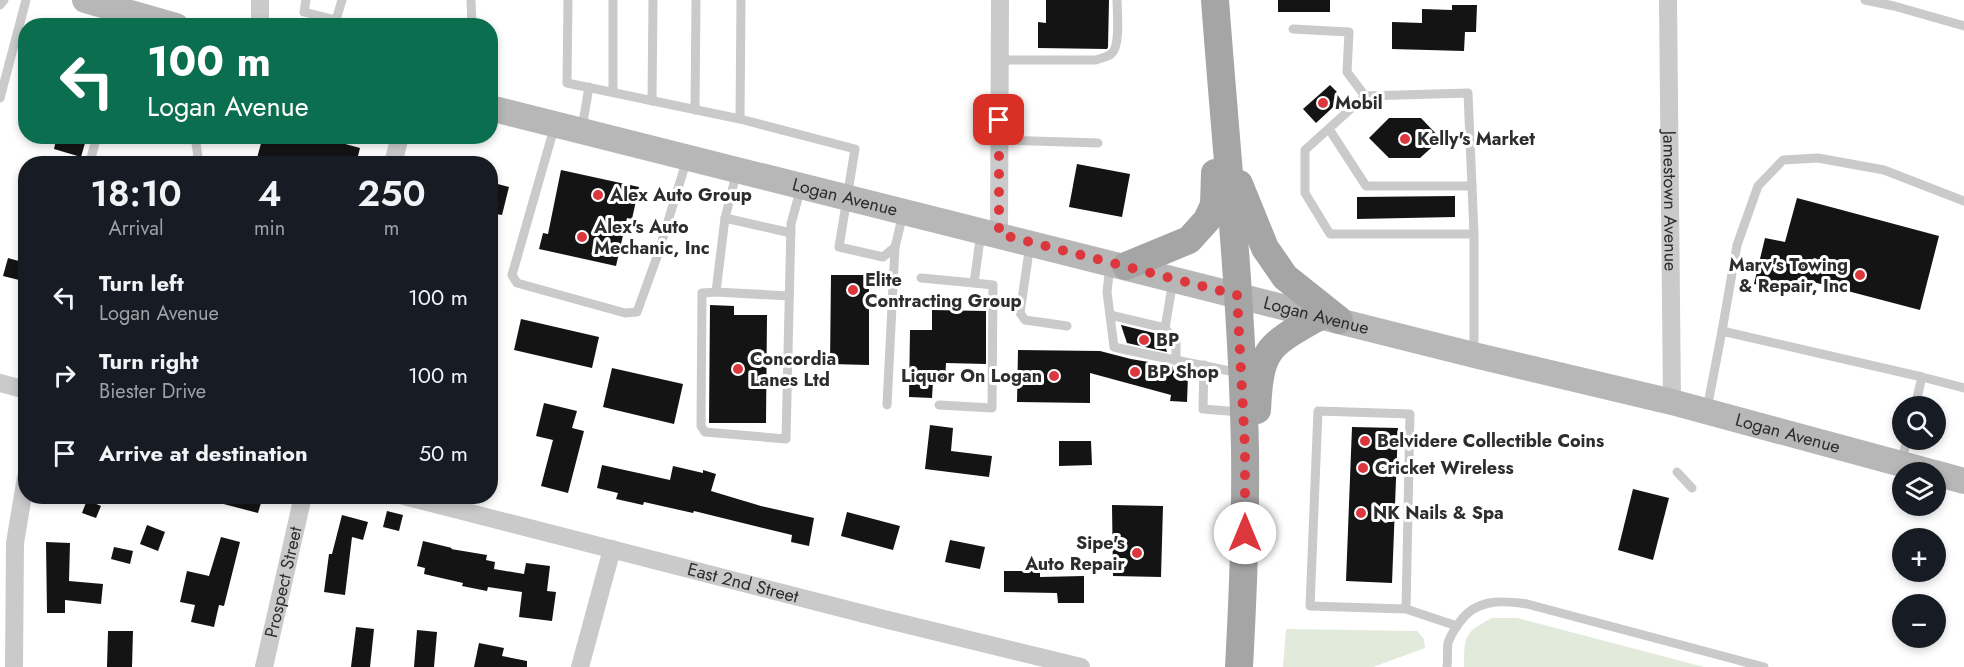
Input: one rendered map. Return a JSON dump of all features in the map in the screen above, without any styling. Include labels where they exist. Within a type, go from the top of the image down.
[{"type":"main road","points":[[85,0],[127,18]]},
{"type":"main road","points":[[1215,0],[1237,295],[1243,412],[1245,575],[1239,667]]},
{"type":"main road","points":[[1234,0],[1239,184],[1237,295]]},
{"type":"main road","name":"Logan Avenue","points":[[498,110],[904,210],[1474,355],[1672,402],[1894,462]]},
{"type":"main road","points":[[1118,264],[1189,240],[1207,220],[1214,205],[1216,143],[1223,112]]},
{"type":"main road","points":[[1239,184],[1265,248],[1285,277],[1329,318],[1281,339],[1264,358],[1258,379],[1255,450],[1245,492]]},
{"type":"main road","name":"Logan Avenue","points":[[1946,476],[1964,481]]},
{"type":"street","points":[[260,0],[260,18]]},
{"type":"street","points":[[990,232],[999,140],[1000,0]]},
{"type":"street","name":"Jamestown Avenue","points":[[1668,0],[1672,402]]},
{"type":"street","points":[[0,382],[18,388]]},
{"type":"street","points":[[14,667],[15,543],[22,504]]},
{"type":"street","name":"Prospect Street","points":[[264,667],[301,504]]},
{"type":"street","name":"East 2nd Street","points":[[435,504],[1081,667]]},
{"type":"street","points":[[580,667],[612,549]]},
{"type":"lane","points":[[0,5],[4,0]]},
{"type":"lane","points":[[21,18],[26,0]]},
{"type":"lane","points":[[306,0],[304,12],[328,18]]},
{"type":"lane","points":[[337,18],[342,0]]},
{"type":"lane","points":[[471,0],[472,18]]},
{"type":"lane","points":[[568,0],[567,82],[740,119],[855,148],[839,247],[882,257],[894,247]]},
{"type":"lane","points":[[613,0],[614,93]]},
{"type":"lane","points":[[652,100],[653,0]]},
{"type":"lane","points":[[695,110],[696,0]]},
{"type":"lane","points":[[740,119],[741,0]]},
{"type":"lane","points":[[999,60],[1096,60],[1111,54],[1116,47],[1117,0]]},
{"type":"lane","points":[[1865,0],[1964,26]]},
{"type":"lane","points":[[1293,29],[1349,32],[1347,72],[1365,96]]},
{"type":"lane","points":[[0,98],[18,30]]},
{"type":"lane","points":[[581,130],[589,87]]},
{"type":"lane","points":[[1474,234],[1330,234],[1305,193],[1305,150],[1365,96],[1468,93],[1474,234],[1474,355]]},
{"type":"lane","points":[[555,124],[512,275],[517,284],[625,313],[637,312],[658,254],[687,157]]},
{"type":"lane","points":[[1329,129],[1366,186],[1472,186]]},
{"type":"lane","points":[[999,140],[1098,143]]},
{"type":"lane","points":[[1707,412],[1737,245],[1758,186],[1783,160],[1818,158],[1884,170],[1964,201]]},
{"type":"lane","points":[[716,292],[725,218],[737,169]]},
{"type":"lane","points":[[789,296],[702,293],[700,426],[705,432],[786,439],[791,224],[802,185]]},
{"type":"lane","points":[[887,405],[894,247],[904,210]]},
{"type":"lane","points":[[725,218],[791,233]]},
{"type":"lane","points":[[974,283],[990,232]]},
{"type":"lane","points":[[1031,242],[1020,313],[1025,320],[1067,326]]},
{"type":"lane","points":[[1118,264],[1107,292],[1114,347],[1241,373]]},
{"type":"lane","points":[[921,278],[993,285],[992,408],[939,405]]},
{"type":"lane","points":[[1164,328],[1173,278]]},
{"type":"lane","points":[[1110,315],[1164,328],[1176,343],[1176,361]]},
{"type":"lane","points":[[1722,331],[1964,388]]},
{"type":"lane","points":[[1204,365],[1203,409],[1243,412]]},
{"type":"lane","points":[[1917,396],[1922,377]]},
{"type":"lane","points":[[1406,609],[1410,414],[1318,411],[1310,606],[1406,609],[1457,626]]},
{"type":"lane","points":[[1677,472],[1692,488]]},
{"type":"lane","points":[[1448,667],[1448,643],[1462,618],[1475,607],[1485,603],[1503,601],[1527,604],[1764,667]]},
{"type":"green space","points":[[1492,618],[1517,618],[1704,667],[1464,667],[1464,649],[1468,636],[1476,627]]},
{"type":"green space","points":[[1286,629],[1417,631],[1424,639],[1425,648],[1373,667],[1283,667]]},
{"type":"building","points":[[1046,0],[1109,0],[1107,49],[1038,48],[1038,22],[1046,23]]},
{"type":"building","points":[[1278,0],[1330,0],[1330,12],[1278,12]]},
{"type":"building","points":[[1452,5],[1477,5],[1476,32],[1465,32],[1464,51],[1392,49],[1392,22],[1422,23],[1422,9],[1452,10]]},
{"type":"building","name":"Mobil","points":[[1330,85],[1343,98],[1316,123],[1303,109]]},
{"type":"building","name":"Kelly's Market","points":[[1389,118],[1421,118],[1441,139],[1420,158],[1389,158],[1369,138]]},
{"type":"building","points":[[55,144],[85,144],[81,156],[54,149]]},
{"type":"building","points":[[261,144],[345,144],[360,148],[358,156],[258,156]]},
{"type":"building","points":[[1077,164],[1130,174],[1122,217],[1069,207]]},
{"type":"building","points":[[561,170],[639,187],[632,219],[627,218],[616,266],[539,249],[543,233],[548,234]]},
{"type":"building","points":[[498,184],[509,187],[502,215],[498,214]]},
{"type":"building","points":[[1455,196],[1455,217],[1357,219],[1357,197]]},
{"type":"building","points":[[1797,198],[1939,236],[1920,310],[1798,278],[1793,294],[1754,284],[1765,238],[1785,242]]},
{"type":"building","points":[[8,258],[18,261],[18,280],[3,276]]},
{"type":"building","points":[[831,275],[869,275],[869,365],[830,364]]},
{"type":"building","name":"Concordia Lanes Ltd","points":[[710,305],[734,306],[734,315],[767,315],[766,423],[709,423]]},
{"type":"building","points":[[932,310],[986,311],[986,364],[946,363],[945,381],[933,381],[932,398],[909,397],[910,330],[932,330]]},
{"type":"building","points":[[521,319],[599,337],[592,368],[514,350]]},
{"type":"building","points":[[1121,325],[1162,335],[1167,352],[1127,343]]},
{"type":"building","points":[[1018,350],[1100,351],[1172,366],[1175,374],[1188,375],[1187,402],[1170,401],[1171,395],[1090,373],[1090,403],[1017,402]]},
{"type":"building","points":[[612,368],[683,384],[674,424],[603,407]]},
{"type":"building","points":[[544,403],[577,411],[572,428],[584,431],[568,493],[541,486],[553,440],[536,436]]},
{"type":"building","points":[[930,425],[953,428],[951,451],[992,456],[989,477],[925,469]]},
{"type":"building","points":[[1352,427],[1398,428],[1392,583],[1346,581]]},
{"type":"building","points":[[1059,441],[1091,441],[1092,465],[1059,466]]},
{"type":"building","points":[[602,465],[670,480],[673,466],[716,474],[711,491],[761,506],[814,518],[809,546],[791,542],[792,535],[694,511],[693,513],[644,502],[643,505],[616,499],[618,493],[597,488]]},
{"type":"building","points":[[1633,489],[1669,498],[1653,560],[1618,550]]},
{"type":"building","points":[[85,504],[101,506],[96,518],[82,513]]},
{"type":"building","points":[[224,504],[261,504],[258,513]]},
{"type":"building","name":"Sipe's Auto Repair","points":[[1112,505],[1163,506],[1161,577],[1113,576]]},
{"type":"building","points":[[387,511],[403,515],[399,531],[383,527]]},
{"type":"building","points":[[847,512],[900,526],[893,550],[841,536]]},
{"type":"building","points":[[342,515],[368,522],[363,540],[352,537],[345,595],[324,592],[329,554],[332,554]]},
{"type":"building","points":[[147,525],[165,532],[158,551],[140,544]]},
{"type":"building","points":[[221,537],[240,542],[224,606],[219,605],[214,627],[191,622],[195,605],[180,602],[187,571],[209,576]]},
{"type":"building","points":[[950,540],[985,547],[980,569],[945,562]]},
{"type":"building","points":[[423,541],[451,549],[487,555],[486,560],[495,562],[494,569],[524,574],[526,563],[550,566],[547,591],[556,592],[552,621],[519,617],[522,592],[488,587],[487,591],[424,574],[425,568],[417,566]]},
{"type":"building","points":[[46,542],[70,543],[69,581],[103,584],[101,604],[65,600],[65,613],[47,613]]},
{"type":"building","points":[[114,547],[133,551],[130,564],[111,559]]},
{"type":"building","points":[[1004,571],[1040,571],[1040,577],[1084,576],[1084,603],[1058,603],[1057,593],[1004,592]]},
{"type":"building","points":[[356,627],[374,629],[370,667],[351,667]]},
{"type":"building","points":[[417,630],[437,632],[434,667],[414,667]]},
{"type":"building","points":[[108,631],[133,631],[132,667],[107,667]]},
{"type":"building","points":[[479,643],[504,648],[502,656],[527,661],[527,667],[474,667]]},
{"type":"place","name":"Mobil","points":[[1323,103]]},
{"type":"place","name":"Kelly's Market","points":[[1405,139]]},
{"type":"place","name":"Alex Auto Group","points":[[598,195]]},
{"type":"place","name":"Alex's Auto Mechanic, Inc","points":[[582,237]]},
{"type":"place","name":"Marv's Towing & Repair, Inc","points":[[1860,275]]},
{"type":"place","name":"Elite Contracting Group","points":[[853,290]]},
{"type":"place","name":"BP","points":[[1144,340]]},
{"type":"place","name":"Concordia Lanes Ltd","points":[[738,369]]},
{"type":"place","name":"BP Shop","points":[[1135,372]]},
{"type":"place","name":"Liquor On Logan","points":[[1054,376]]},
{"type":"place","name":"Belvidere Collectible Coins","points":[[1365,441]]},
{"type":"place","name":"Cricket Wireless","points":[[1363,468]]},
{"type":"place","name":"NK Nails & Spa","points":[[1361,513]]},
{"type":"place","name":"Sipe's Auto Repair","points":[[1137,553]]},
{"type":"route","points":[[999,120],[999,234],[1237,295],[1245,448],[1245,533]]}]
